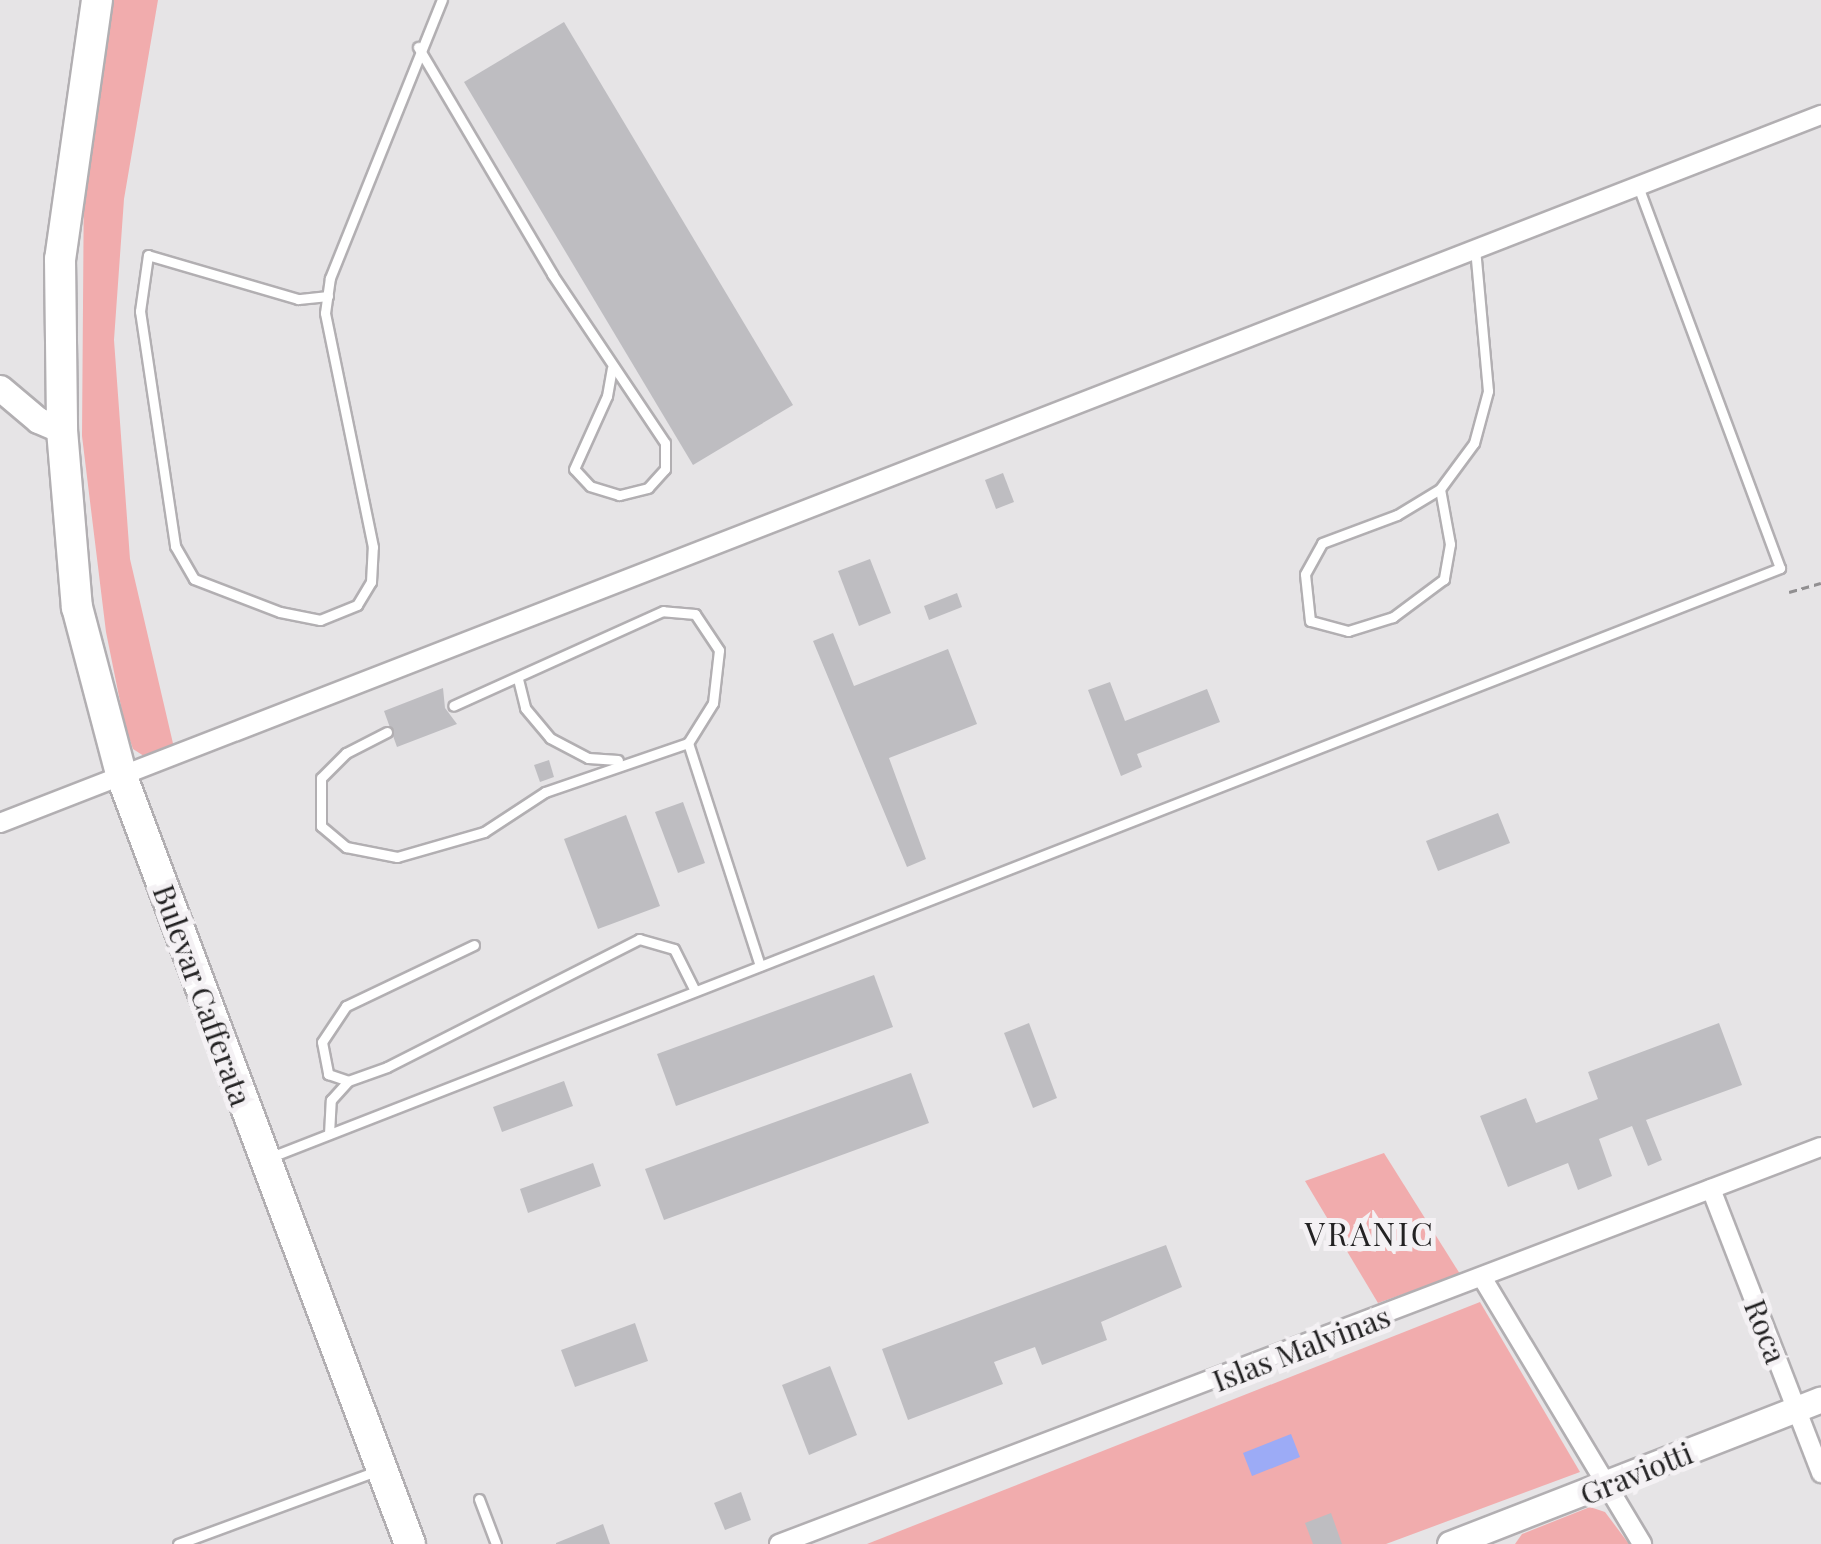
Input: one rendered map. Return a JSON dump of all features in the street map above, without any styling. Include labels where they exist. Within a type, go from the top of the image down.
[{"type":"highway","name":"Bulevar Cafferata","points":[[96,0],[64,204],[62,430],[77,607],[122,778],[410,1544]]},
{"type":"street","points":[[0,823],[1821,115]]},
{"type":"street","points":[[0,388],[38,420],[62,430]]},
{"type":"street","name":"Islas Malvinas","points":[[779,1544],[1483,1279],[1821,1147]]},
{"type":"street","name":"Roca","points":[[1711,1189],[1821,1473]]},
{"type":"street","points":[[1483,1279],[1642,1544]]},
{"type":"street","name":"Graviotti","points":[[1450,1544],[1498,1539],[1606,1485],[1821,1399]]},
{"type":"lane","points":[[328,296],[282,296],[148,255],[140,311],[174,546],[194,579],[280,612],[320,620],[358,605],[371,582],[373,546],[325,314],[328,296],[418,47],[442,0]]},
{"type":"lane","points":[[418,47],[612,368],[633,390],[665,443],[665,469],[648,488],[619,495],[590,486],[574,468],[607,396],[612,368]]},
{"type":"lane","points":[[264,1160],[1780,568],[1638,186]]},
{"type":"lane","points":[[1440,489],[1450,544],[1444,579],[1393,617],[1348,631],[1310,621],[1305,574],[1322,544],[1397,515],[1440,489],[1474,444],[1488,391],[1474,248]]},
{"type":"lane","points":[[387,732],[346,753],[321,778],[321,826],[346,847],[397,857],[484,832],[546,792],[626,760],[688,744],[714,702],[720,650],[695,614],[662,611],[556,654],[518,679],[453,706]]},
{"type":"lane","points":[[518,679],[525,708],[550,738],[588,758],[626,760]]},
{"type":"lane","points":[[688,744],[760,966]]},
{"type":"lane","points":[[329,1134],[331,1100],[348,1081],[639,939],[674,948],[695,992]]},
{"type":"lane","points":[[348,1081],[328,1074],[322,1042],[346,1006],[474,945]]},
{"type":"lane","points":[[178,1544],[381,1469]]},
{"type":"lane","points":[[479,1499],[496,1544]]},
{"type":"path","points":[[1789,592],[1821,583]]},
{"type":"shaded area","points":[[113,0],[158,0],[124,199],[114,340],[130,559],[175,752],[147,758],[133,749],[125,726],[106,632],[82,436],[84,174]]},
{"type":"shaded area","points":[[1384,1153],[1460,1274],[1378,1303],[1305,1181]]},
{"type":"shaded area","points":[[1480,1302],[1580,1472],[1386,1544],[867,1544]]},
{"type":"shaded area","points":[[1590,1507],[1605,1512],[1629,1544],[1515,1544],[1522,1534]]},
{"type":"water","points":[[1291,1434],[1300,1457],[1252,1476],[1243,1453]]},
{"type":"building","points":[[564,22],[793,405],[693,465],[464,82]]},
{"type":"building","points":[[1003,473],[1014,502],[996,509],[985,480]]},
{"type":"building","points":[[870,559],[891,613],[859,626],[838,571]]},
{"type":"building","points":[[957,593],[962,607],[929,620],[924,606]]},
{"type":"building","points":[[833,633],[854,686],[948,649],[977,724],[889,758],[926,859],[907,867],[813,641]]},
{"type":"building","points":[[1110,682],[1125,721],[1207,689],[1220,722],[1137,754],[1142,767],[1121,776],[1088,690]]},
{"type":"building","points":[[443,688],[445,708],[457,724],[397,747],[384,711]]},
{"type":"building","points":[[549,760],[554,777],[540,782],[534,765]]},
{"type":"building","points":[[683,802],[705,863],[678,873],[655,812]]},
{"type":"building","points":[[1498,813],[1510,843],[1438,871],[1426,841]]},
{"type":"building","points":[[626,815],[660,906],[598,929],[564,839]]},
{"type":"building","points":[[874,975],[893,1027],[676,1106],[657,1054]]},
{"type":"building","points":[[1029,1023],[1057,1098],[1033,1108],[1004,1033]]},
{"type":"building","points":[[1719,1023],[1742,1085],[1646,1120],[1662,1160],[1648,1166],[1632,1126],[1599,1139],[1612,1176],[1578,1190],[1568,1163],[1508,1187],[1480,1116],[1526,1098],[1536,1123],[1598,1099],[1588,1072]]},
{"type":"building","points":[[911,1073],[929,1123],[664,1220],[645,1169]]},
{"type":"building","points":[[564,1081],[573,1106],[502,1132],[493,1107]]},
{"type":"building","points":[[593,1163],[601,1186],[528,1213],[520,1189]]},
{"type":"building","points":[[1166,1245],[1182,1287],[1101,1322],[1107,1340],[1042,1365],[1035,1347],[994,1362],[1003,1384],[908,1420],[882,1349]]},
{"type":"building","points":[[635,1323],[648,1361],[575,1387],[561,1350]]},
{"type":"building","points":[[830,1366],[857,1435],[809,1455],[782,1385]]},
{"type":"building","points":[[741,1492],[751,1520],[725,1530],[714,1503]]},
{"type":"building","points":[[1331,1513],[1342,1544],[1313,1544],[1305,1523]]},
{"type":"building","points":[[603,1524],[610,1544],[556,1544],[556,1543]]},
{"type":"district","name":"VRANIC","points":[[1370,1233]]}]
